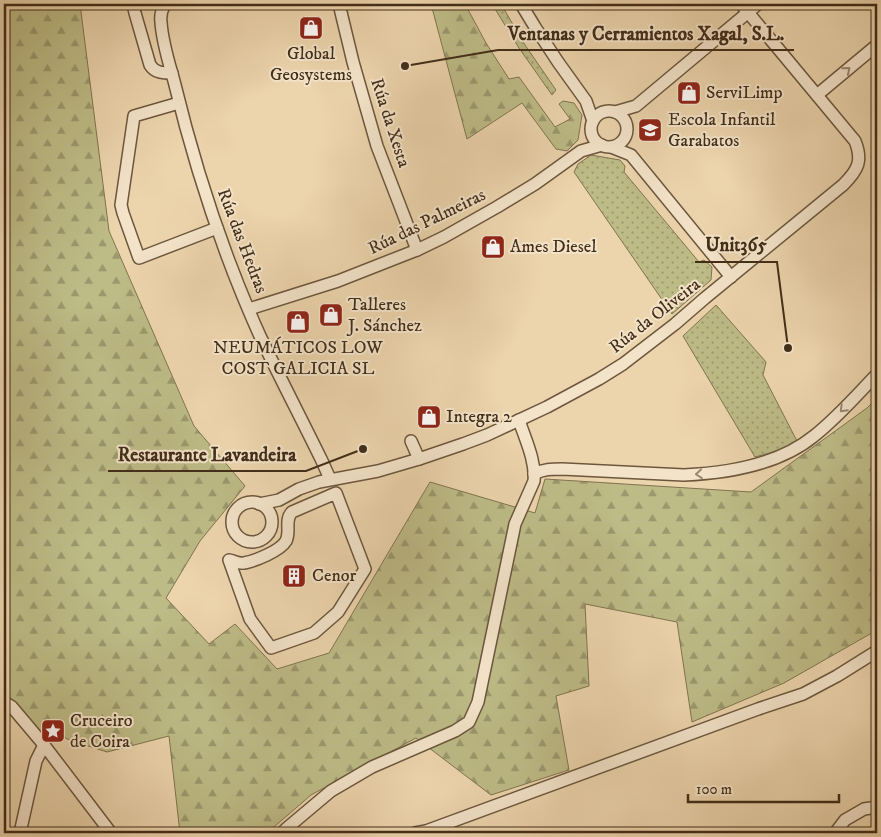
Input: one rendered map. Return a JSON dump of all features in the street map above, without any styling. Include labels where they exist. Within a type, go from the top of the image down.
[{"type":"street","points":[[133,4],[150,65],[161,72],[172,73]]},
{"type":"street","name":"Rúa das Hedras","points":[[165,4],[160,20],[172,73],[198,170],[217,228],[260,336],[330,479]]},
{"type":"street","name":"Rúa da Xesta","points":[[339,4],[353,62],[375,137],[416,250]]},
{"type":"street","points":[[521,4],[558,62],[586,101],[594,138],[606,146],[631,156],[731,277]]},
{"type":"street","points":[[606,146],[620,143],[636,106],[745,8],[758,4]]},
{"type":"street","name":"Rúa da Oliveira","points":[[279,500],[271,516],[271,528],[268,535],[263,539],[249,543],[243,541],[233,531],[232,517],[240,506],[246,503],[253,502],[259,504],[279,500],[298,489],[319,482],[378,471],[419,460],[487,435],[574,393],[623,364],[675,324],[852,176],[860,159],[855,141],[745,8]]},
{"type":"street","points":[[817,95],[877,45]]},
{"type":"street","points":[[586,101],[620,115],[626,129],[631,156]]},
{"type":"street","points":[[179,103],[134,116],[121,205],[123,214],[139,258],[217,228]]},
{"type":"street","points":[[592,125],[596,117],[601,113],[636,106]]},
{"type":"street","name":"Rúa das Palmeiras","points":[[581,151],[592,125]]},
{"type":"street","name":"Rúa das Palmeiras","points":[[249,309],[338,281],[416,250],[444,237],[497,207],[535,184],[581,151],[606,146]]},
{"type":"street","points":[[534,474],[550,469],[684,475],[704,474],[776,458],[790,452],[814,436],[877,374]]},
{"type":"street","points":[[282,833],[331,792],[372,767],[455,732],[469,722],[478,702],[515,524],[534,481],[533,464],[519,420]]},
{"type":"street","points":[[411,441],[419,460]]},
{"type":"street","points":[[298,489],[305,506]]},
{"type":"street","points":[[336,493],[365,569],[338,612],[314,633],[270,648],[250,619],[229,560],[243,564],[278,550],[286,542],[288,532],[287,519],[290,514],[305,506],[336,493]]},
{"type":"street","points":[[259,504],[265,507],[271,516]]},
{"type":"street","points":[[415,833],[426,831],[803,694],[837,676],[877,651]]},
{"type":"street","points":[[8,704],[44,745],[111,833]]},
{"type":"street","points":[[20,833],[36,761],[44,745]]},
{"type":"street","points":[[835,833],[845,820],[864,809],[877,807]]},
{"type":"green space","points":[[4,4],[80,4],[109,231],[194,426],[245,486],[200,541],[166,598],[209,644],[235,624],[277,669],[329,653],[430,482],[535,513],[545,479],[751,492],[867,408],[877,398],[877,630],[784,683],[692,722],[677,622],[585,604],[589,686],[556,696],[569,770],[491,795],[416,738],[311,795],[267,833],[180,833],[169,736],[107,752],[67,739],[53,727],[41,735],[10,698],[4,695]]},
{"type":"green space","points":[[431,4],[465,4],[486,43],[509,79],[519,77],[555,127],[570,119],[559,104],[563,101],[574,103],[582,115],[578,140],[567,151],[556,149],[522,103],[467,139]]},
{"type":"green space","points":[[492,4],[501,4],[525,45],[556,90],[552,95],[519,48]]},
{"type":"green space","points":[[591,155],[620,160],[625,166],[624,172],[699,262],[704,260],[712,267],[711,280],[672,314],[574,172],[578,164]]},
{"type":"green space","points":[[716,305],[766,362],[763,375],[798,443],[795,446],[755,457],[683,336]]},
{"type":"place","name":"Global Geosystems","points":[[311,28]]},
{"type":"place","name":"Ventanas y Cerramientos Xagal, S.L.","points":[[405,66]]},
{"type":"place","name":"ServiLimp","points":[[689,93]]},
{"type":"place","name":"Escola Infantil Garabatos","points":[[650,130]]},
{"type":"place","name":"Ames Diesel","points":[[493,247]]},
{"type":"place","name":"Talleres J. Sánchez","points":[[331,315]]},
{"type":"place","name":"NEUMÁTICOS LOW COST GALICIA SL","points":[[298,322]]},
{"type":"place","name":"Unit365","points":[[788,348]]},
{"type":"place","name":"Integra 2","points":[[429,417]]},
{"type":"place","name":"Restaurante Lavandeira","points":[[363,449]]},
{"type":"place","name":"Cenor","points":[[294,576]]},
{"type":"place","name":"Cruceiro de Coira","points":[[53,731]]}]
